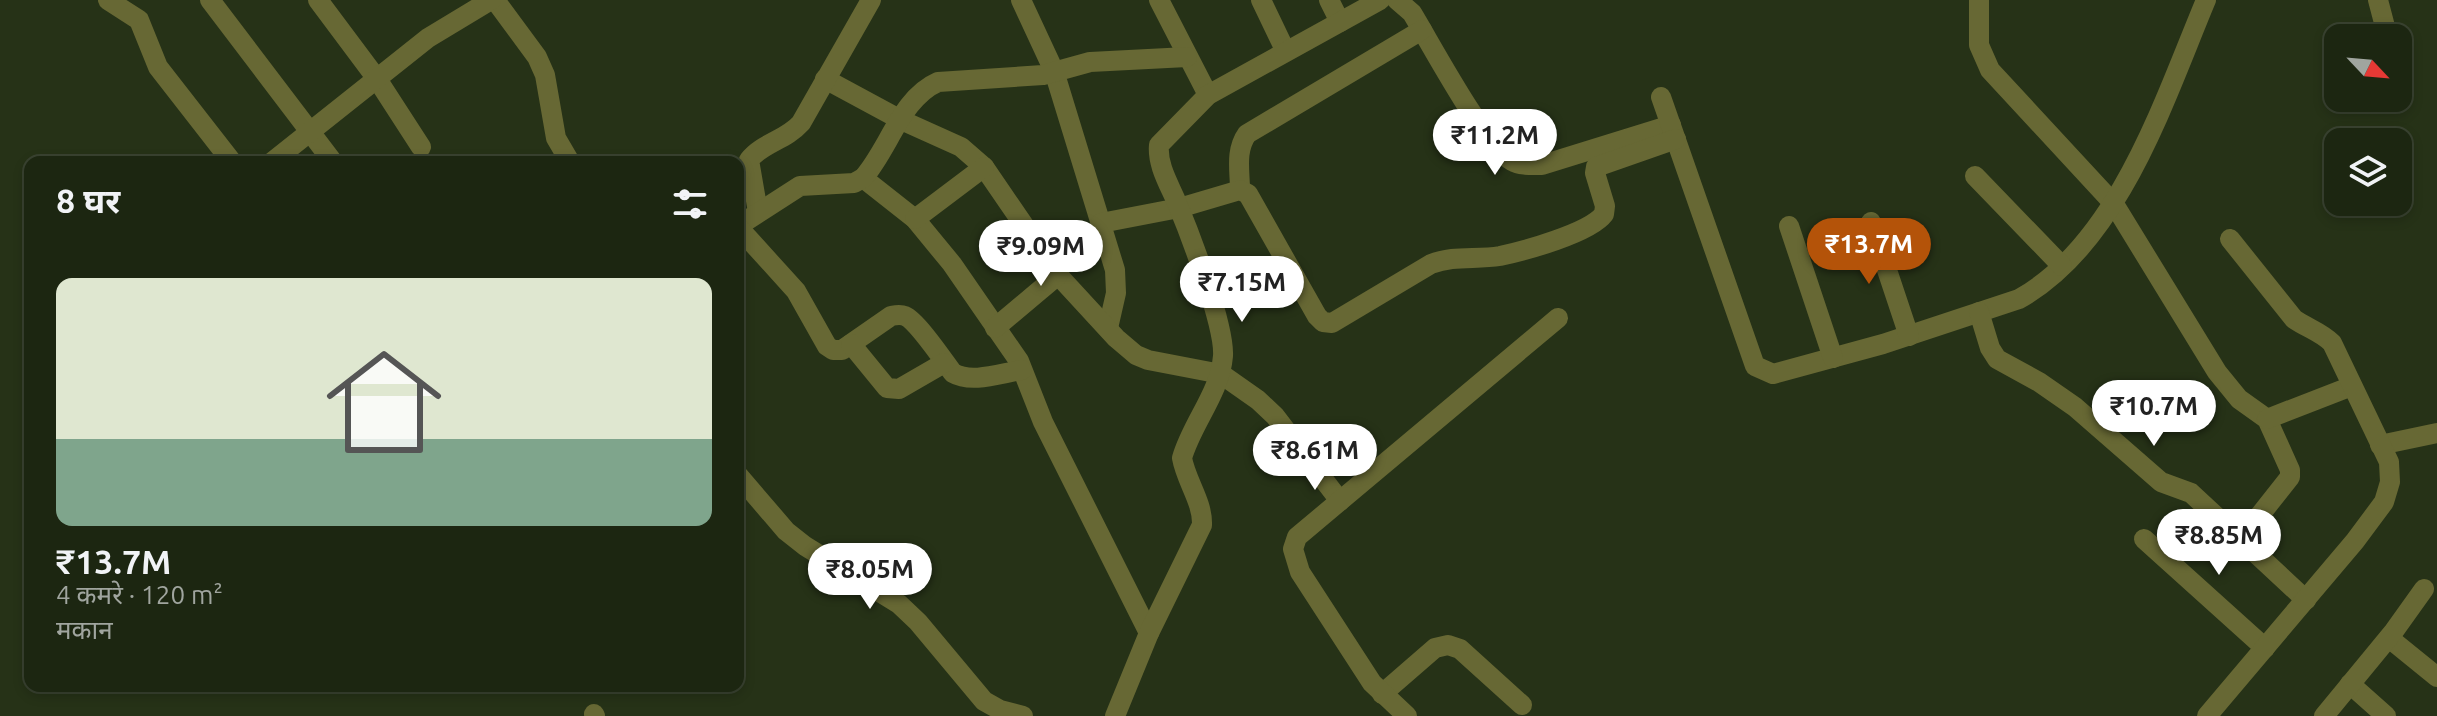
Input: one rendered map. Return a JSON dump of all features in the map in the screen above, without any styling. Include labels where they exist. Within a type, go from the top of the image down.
[{"type":"street","points":[[108,0],[139,20],[158,67],[227,156]]},
{"type":"street","points":[[210,0],[329,156]]},
{"type":"street","points":[[318,0],[377,79],[421,147]]},
{"type":"street","points":[[280,156],[428,38],[493,0],[537,57],[545,75],[556,138],[566,156]]},
{"type":"street","points":[[758,212],[749,160],[755,151],[794,131],[871,0]]},
{"type":"street","points":[[1021,0],[1054,71],[1117,281],[1108,328]]},
{"type":"street","points":[[1159,0],[1208,95]]},
{"type":"street","points":[[1261,0],[1285,50]]},
{"type":"street","points":[[1329,0],[1340,22]]},
{"type":"street","points":[[1115,716],[1149,633],[1202,525],[1203,513],[1182,458],[1221,374],[1224,352],[1220,326],[1158,157],[1159,145],[1208,95],[1380,0]]},
{"type":"street","points":[[1397,0],[1412,13],[1484,131],[1499,151],[1520,165],[1542,165],[1673,132]]},
{"type":"street","points":[[1979,0],[1979,45],[1990,70],[2114,204],[2217,372],[2239,399],[2267,419],[2290,470],[2290,477],[2241,539]]},
{"type":"street","points":[[1661,97],[1755,366],[1773,374],[1909,336],[2027,295],[2062,266],[2095,233],[2114,204],[2167,94],[2206,0]]},
{"type":"street","points":[[2378,0],[2384,24]]},
{"type":"street","points":[[1240,190],[1239,154],[1241,142],[1247,134],[1422,30]]},
{"type":"street","points":[[744,222],[800,186],[854,183],[863,178],[914,100],[927,87],[938,82],[1036,76],[1090,62],[1187,57]]},
{"type":"street","points":[[825,79],[901,120],[961,147],[984,167],[1058,275],[1136,355],[1221,374],[1258,400],[1275,416],[1340,501]]},
{"type":"street","points":[[1101,223],[1179,208],[1240,190],[1248,194],[1317,316],[1323,322],[1332,323],[1446,258],[1499,256],[1586,229],[1604,214],[1596,167],[1673,132]]},
{"type":"street","points":[[915,219],[984,167]]},
{"type":"street","points":[[1975,176],[2062,266]]},
{"type":"street","points":[[863,178],[915,219],[952,264],[1022,370],[1043,422],[1149,633]]},
{"type":"street","points":[[1871,222],[1909,336]]},
{"type":"street","points":[[1789,226],[1833,358]]},
{"type":"street","points":[[744,234],[796,291],[827,346],[833,350],[842,350],[891,316],[905,316],[944,363],[960,377],[975,378],[1022,370]]},
{"type":"street","points":[[2207,716],[2384,502],[2390,482],[2389,462],[2332,343],[2323,334],[2294,319],[2230,239]]},
{"type":"street","points":[[995,328],[1058,275]]},
{"type":"street","points":[[1979,312],[1990,348],[1997,359],[2039,382],[2075,407],[2153,477],[2191,493],[2306,600]]},
{"type":"street","points":[[1407,716],[1372,683],[1300,572],[1293,549],[1297,537],[1558,318]]},
{"type":"street","points":[[851,344],[892,391],[944,363]]},
{"type":"street","points":[[2267,419],[2352,386]]},
{"type":"street","points":[[2380,445],[2437,433]]},
{"type":"street","points":[[744,482],[786,531],[805,546],[899,604],[918,622],[984,701],[1000,710],[1023,716]]},
{"type":"street","points":[[2144,539],[2265,648]]},
{"type":"street","points":[[2324,716],[2389,638],[2424,589]]},
{"type":"street","points":[[2389,638],[2437,677]]},
{"type":"street","points":[[1382,694],[1435,648],[1448,645],[1460,649],[1522,705]]},
{"type":"street","points":[[2350,684],[2386,716]]}]
